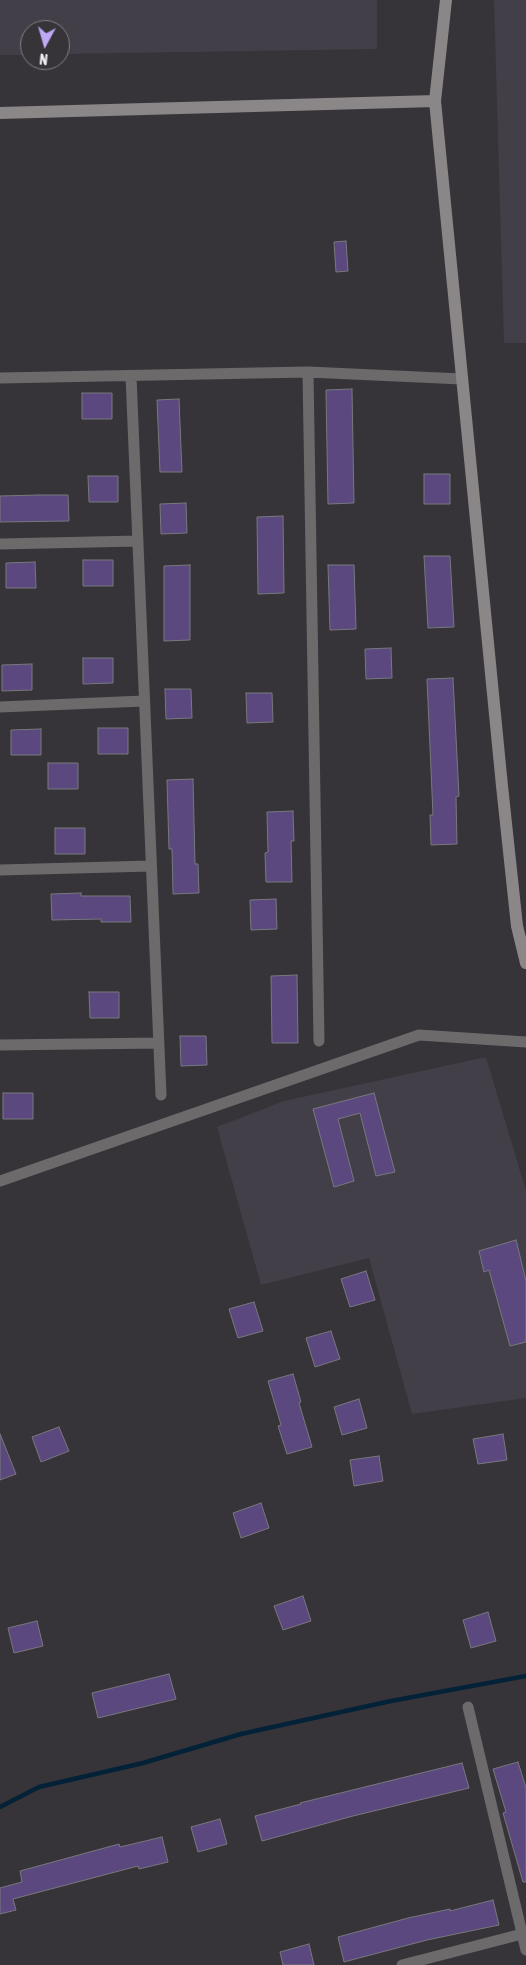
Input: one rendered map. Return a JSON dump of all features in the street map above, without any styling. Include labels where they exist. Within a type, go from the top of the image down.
[{"type":"street","points":[[446,0],[434,101],[513,889],[517,926],[526,963]]},
{"type":"street","points":[[0,113],[434,101]]},
{"type":"street","points":[[0,378],[308,372],[462,379]]},
{"type":"street","points":[[308,372],[319,1041]]},
{"type":"street","points":[[131,376],[161,1095]]},
{"type":"street","points":[[0,544],[138,540]]},
{"type":"street","points":[[0,707],[144,701]]},
{"type":"street","points":[[0,870],[150,866]]},
{"type":"street","points":[[0,1181],[419,1035],[526,1042]]},
{"type":"street","points":[[0,1045],[159,1043]]},
{"type":"street","points":[[468,1707],[526,1950]]},
{"type":"street","points":[[402,1965],[522,1934]]},
{"type":"shaded area","points":[[0,0],[377,0],[377,49],[70,54],[70,20],[20,20],[20,55],[0,55]]},
{"type":"shaded area","points":[[494,0],[526,0],[526,343],[504,343]]},
{"type":"shaded area","points":[[486,1057],[526,1191],[526,1398],[412,1414],[369,1258],[261,1285],[217,1127],[284,1101]]},
{"type":"building","points":[[346,241],[348,271],[336,272],[334,242]]},
{"type":"building","points":[[352,389],[354,503],[328,504],[326,390]]},
{"type":"building","points":[[82,393],[112,393],[112,419],[82,419]]},
{"type":"building","points":[[179,399],[182,472],[160,472],[157,400]]},
{"type":"building","points":[[424,474],[450,474],[450,504],[424,504]]},
{"type":"building","points":[[88,476],[118,476],[118,502],[89,502]]},
{"type":"building","points":[[68,495],[69,521],[0,522],[0,496]]},
{"type":"building","points":[[186,503],[187,533],[161,534],[160,504]]},
{"type":"building","points":[[283,516],[284,593],[258,594],[257,517]]},
{"type":"building","points":[[424,556],[450,556],[454,627],[428,628]]},
{"type":"building","points":[[83,560],[113,560],[113,586],[83,586]]},
{"type":"building","points":[[35,562],[36,588],[6,588],[6,563]]},
{"type":"building","points":[[190,565],[190,640],[164,641],[164,566]]},
{"type":"building","points":[[328,565],[354,565],[356,629],[330,630]]},
{"type":"building","points":[[391,648],[392,678],[366,679],[365,649]]},
{"type":"building","points":[[83,658],[113,658],[113,683],[83,684]]},
{"type":"building","points":[[32,664],[32,690],[2,691],[2,665]]},
{"type":"building","points":[[453,678],[459,796],[456,797],[457,844],[431,845],[430,815],[433,815],[427,679]]},
{"type":"building","points":[[165,689],[191,689],[192,718],[166,719]]},
{"type":"building","points":[[246,693],[272,693],[273,722],[247,723]]},
{"type":"building","points":[[98,728],[128,728],[128,754],[98,754]]},
{"type":"building","points":[[41,729],[41,755],[11,755],[11,730]]},
{"type":"building","points":[[48,763],[78,763],[78,789],[48,789]]},
{"type":"building","points":[[193,779],[195,864],[198,864],[199,893],[173,894],[172,849],[169,849],[167,780]]},
{"type":"building","points":[[293,811],[294,841],[291,841],[292,882],[266,882],[265,853],[268,852],[267,812]]},
{"type":"building","points":[[55,828],[85,828],[85,854],[55,854]]},
{"type":"building","points":[[81,893],[81,896],[130,896],[131,922],[101,922],[101,919],[52,920],[51,894]]},
{"type":"building","points":[[276,899],[277,929],[251,930],[250,900]]},
{"type":"building","points":[[297,975],[298,1043],[272,1043],[271,976]]},
{"type":"building","points":[[89,992],[119,992],[119,1018],[90,1018]]},
{"type":"building","points":[[180,1036],[206,1036],[207,1065],[181,1066]]},
{"type":"building","points":[[3,1093],[33,1093],[33,1119],[3,1119]]},
{"type":"building","points":[[374,1093],[395,1172],[376,1176],[360,1113],[338,1119],[354,1181],[334,1187],[313,1109]]},
{"type":"building","points":[[516,1240],[526,1281],[526,1342],[510,1346],[489,1270],[484,1272],[479,1251]]},
{"type":"building","points":[[366,1271],[375,1300],[350,1307],[341,1279]]},
{"type":"building","points":[[254,1302],[263,1331],[238,1338],[229,1309]]},
{"type":"building","points":[[331,1331],[340,1359],[315,1367],[306,1338]]},
{"type":"building","points":[[293,1374],[312,1447],[287,1454],[278,1426],[281,1425],[268,1381]]},
{"type":"building","points":[[359,1399],[367,1428],[342,1435],[334,1407]]},
{"type":"building","points":[[59,1427],[69,1451],[41,1462],[32,1437]]},
{"type":"building","points":[[0,1434],[16,1474],[0,1480]]},
{"type":"building","points":[[503,1434],[507,1460],[478,1464],[473,1439]]},
{"type":"building","points":[[379,1456],[383,1481],[354,1486],[350,1460]]},
{"type":"building","points":[[261,1503],[269,1528],[241,1538],[233,1513]]},
{"type":"building","points":[[303,1596],[311,1621],[283,1630],[274,1606]]},
{"type":"building","points":[[488,1612],[496,1641],[471,1648],[463,1620]]},
{"type":"building","points":[[37,1621],[43,1646],[14,1653],[8,1628]]},
{"type":"building","points":[[169,1674],[176,1699],[98,1718],[92,1693]]},
{"type":"building","points":[[518,1762],[526,1788],[526,1882],[523,1882],[503,1813],[506,1812],[493,1769]]},
{"type":"building","points":[[462,1763],[469,1788],[353,1816],[262,1841],[255,1816]]},
{"type":"building","points":[[220,1819],[227,1844],[198,1852],[191,1827]]},
{"type":"building","points":[[162,1837],[168,1862],[139,1869],[138,1866],[13,1899],[16,1910],[0,1914],[0,1888],[22,1882],[20,1871],[119,1844],[120,1847]]},
{"type":"building","points":[[493,1900],[499,1925],[427,1940],[344,1962],[338,1937],[408,1918],[450,1909],[450,1911]]},
{"type":"building","points":[[309,1944],[314,1965],[283,1965],[280,1952]]},
{"type":"waterway","points":[[0,1807],[39,1787],[143,1763],[241,1734],[391,1701],[526,1676]]}]
